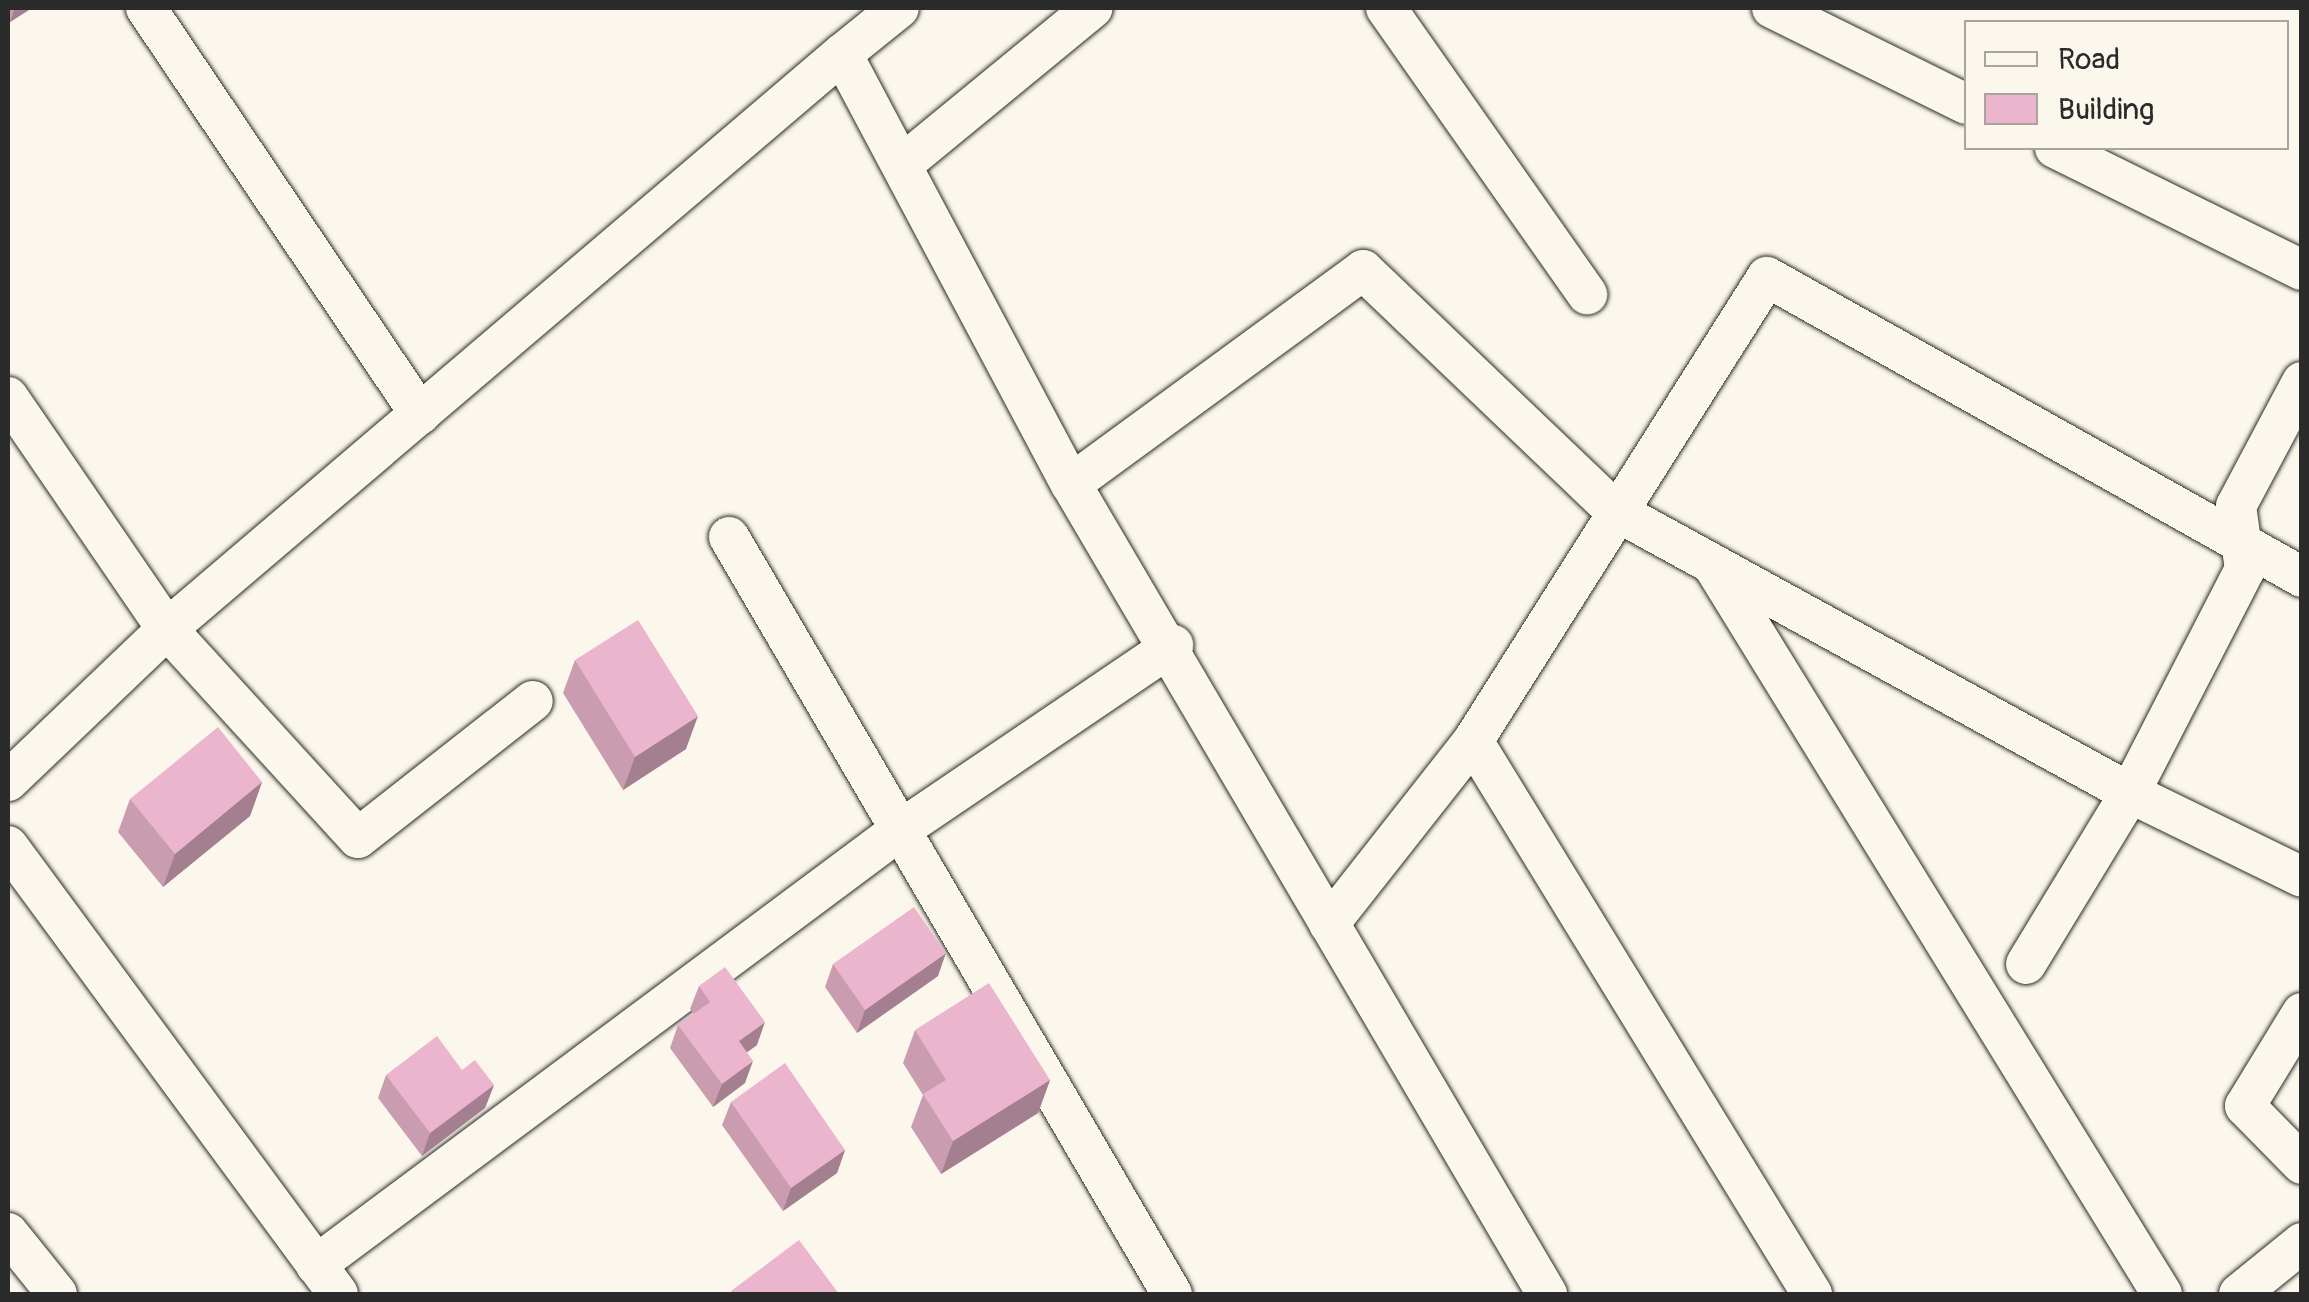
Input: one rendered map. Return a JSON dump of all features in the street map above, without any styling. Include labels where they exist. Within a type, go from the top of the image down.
[{"type":"street","points":[[146,8],[420,414]]},
{"type":"street","points":[[8,781],[168,629],[899,8]]},
{"type":"street","points":[[904,163],[1093,8]]},
{"type":"street","points":[[1386,8],[1588,294]]},
{"type":"street","points":[[1772,8],[1964,103]]},
{"type":"street","points":[[842,54],[904,163],[1071,484],[1173,645],[1330,924],[1547,1294]]},
{"type":"street","points":[[2058,150],[2302,270]]},
{"type":"street","points":[[1071,484],[1363,270],[1614,510],[2130,793],[2302,877]]},
{"type":"street","points":[[1330,924],[1473,742],[1614,510],[1767,277],[2302,576]]},
{"type":"street","points":[[2026,964],[2130,793],[2245,569],[2236,506],[2302,382]]},
{"type":"street","points":[[8,397],[168,629],[358,838],[533,701]]},
{"type":"street","points":[[728,537],[1172,1294]]},
{"type":"street","points":[[1712,564],[2162,1294]]},
{"type":"street","points":[[8,846],[327,1280],[900,830],[1173,645]]},
{"type":"street","points":[[1473,742],[1812,1294]]},
{"type":"street","points":[[2302,1013],[2246,1106],[2302,1164]]},
{"type":"street","points":[[8,1233],[57,1294]]},
{"type":"street","points":[[2239,1294],[2302,1243]]},
{"type":"building","points":[[638,620],[698,716],[635,757],[575,660]]},
{"type":"building","points":[[218,727],[262,782],[175,854],[130,799]]},
{"type":"building","points":[[914,907],[946,953],[865,1010],[833,964]]},
{"type":"building","points":[[725,967],[765,1022],[739,1041],[753,1061],[722,1084],[678,1025],[710,1002],[699,986]]},
{"type":"building","points":[[989,983],[1050,1080],[953,1141],[923,1094],[946,1080],[915,1030]]},
{"type":"building","points":[[437,1036],[462,1070],[475,1060],[494,1085],[430,1133],[386,1075]]},
{"type":"building","points":[[785,1063],[845,1150],[791,1188],[731,1102]]},
{"type":"building","points":[[799,1240],[839,1294],[731,1291]]}]
